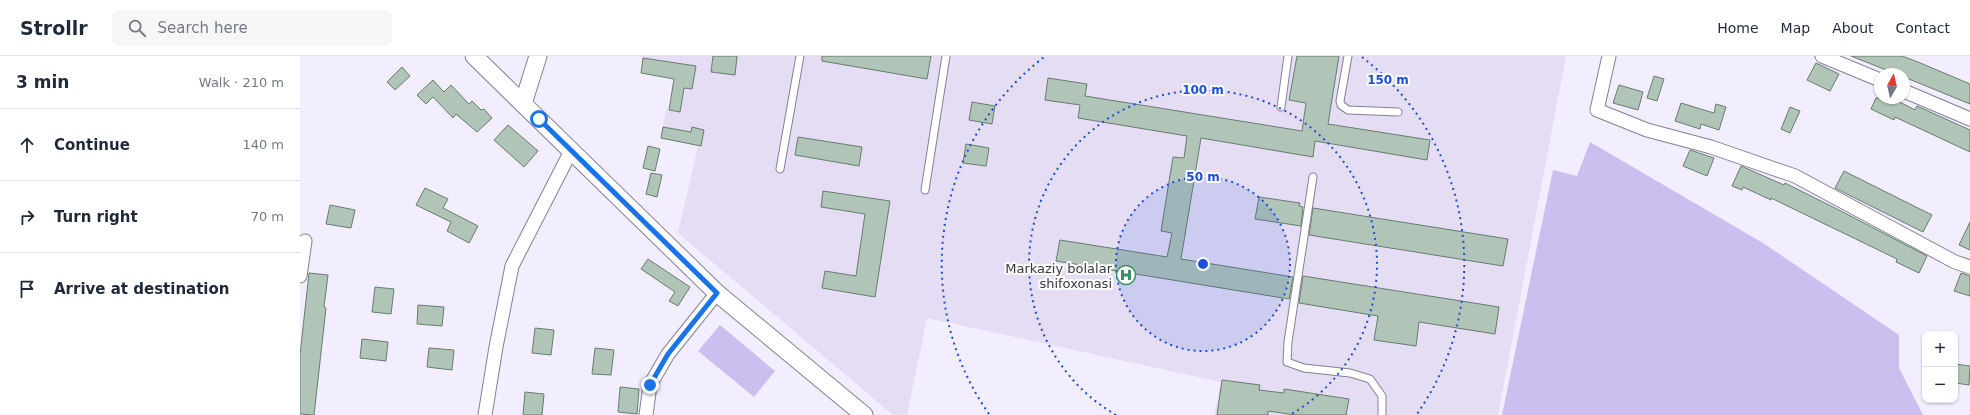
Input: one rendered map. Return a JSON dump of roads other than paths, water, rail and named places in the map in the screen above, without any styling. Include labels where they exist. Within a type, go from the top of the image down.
[{"type":"street","points":[[474,56],[717,293],[864,415]]},
{"type":"street","points":[[523,104],[538,56]]},
{"type":"street","points":[[1609,56],[1597,110],[1647,130],[1712,147],[1795,176],[1955,262],[1970,267]]},
{"type":"street","points":[[1822,56],[1874,78]]},
{"type":"street","points":[[1910,94],[1970,119]]},
{"type":"street","points":[[485,415],[496,347],[512,266],[571,151]]},
{"type":"street","points":[[300,276],[305,241]]},
{"type":"street","points":[[646,415],[650,385],[653,379],[668,354],[717,293]]},
{"type":"lane","points":[[780,169],[800,56]]},
{"type":"lane","points":[[925,190],[946,56]]},
{"type":"lane","points":[[1281,107],[1288,56]]},
{"type":"lane","points":[[1348,56],[1340,101],[1341,105],[1348,110],[1398,112]]},
{"type":"lane","points":[[1313,177],[1288,342],[1287,362],[1304,368],[1350,373],[1370,379],[1382,396],[1382,415]]},
{"type":"place","name":"Markaziy bolalar shifoxonasi","points":[[1126,275]]}]
